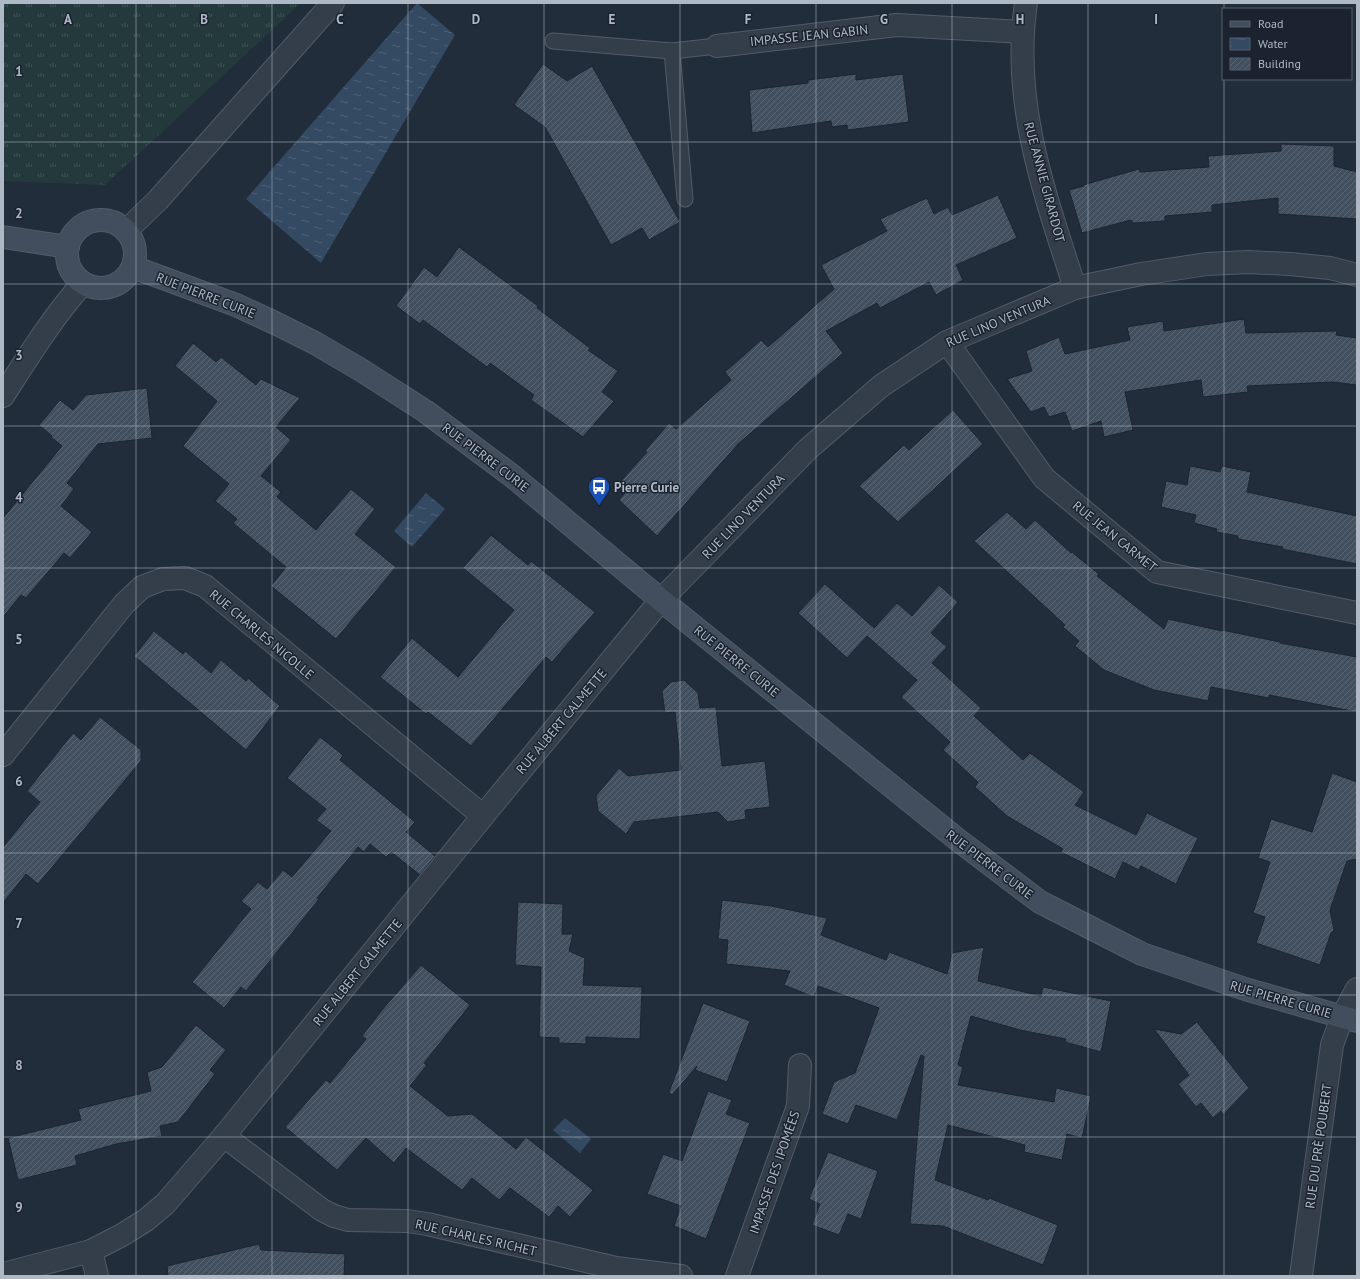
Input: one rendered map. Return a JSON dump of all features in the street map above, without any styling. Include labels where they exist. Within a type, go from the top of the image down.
[{"type":"street","points":[[126,231],[158,200],[332,3]]},
{"type":"street","name":"RUE ANNIE GIRARDOT","points":[[1026,3],[1022,32],[1021,66],[1024,99],[1032,145],[1075,288]]},
{"type":"street","name":"IMPASSE JEAN GABIN","points":[[716,46],[898,25],[1022,32]]},
{"type":"street","points":[[98,220],[108,221],[118,225],[126,231],[131,239],[135,257],[128,275],[120,282],[111,286],[97,287],[83,283],[75,276],[67,257],[68,247],[72,237],[78,229],[87,223],[98,220]]},
{"type":"street","points":[[3,237],[68,247]]},
{"type":"street","name":"RUE LINO VENTURA","points":[[661,600],[808,449],[881,386],[947,342],[1075,288],[1141,274],[1206,264],[1248,262],[1330,268],[1357,275]]},
{"type":"street","name":"RUE PIERRE CURIE","points":[[132,267],[236,305],[275,323],[361,370],[425,411],[511,474],[661,600],[958,840],[1040,902],[1142,954],[1245,989],[1350,1019]]},
{"type":"street","points":[[3,396],[63,305],[83,283]]},
{"type":"street","name":"RUE JEAN CARMET","points":[[947,342],[1044,478],[1157,572],[1357,613]]},
{"type":"street","name":"RUE CHARLES NICOLLE","points":[[3,754],[124,604],[142,587],[163,580],[185,578],[205,586],[483,816]]},
{"type":"street","name":"RUE ALBERT CALMETTE","points":[[3,1274],[91,1252],[146,1220],[165,1204],[224,1136],[483,816],[661,600]]},
{"type":"street","name":"RUE DU PRÈ POUBERT","points":[[1301,1276],[1332,1045],[1350,1019],[1357,989]]},
{"type":"street","name":"IMPASSE DES IPOMÉES","points":[[737,1276],[798,1106],[800,1065]]},
{"type":"street","name":"RUE CHARLES RICHET","points":[[224,1136],[322,1210],[334,1216],[348,1220],[427,1224],[616,1268],[681,1276]]},
{"type":"street","points":[[91,1252],[97,1276]]},
{"type":"lane","points":[[553,41],[672,51],[716,46]]},
{"type":"lane","points":[[672,51],[685,198]]},
{"type":"green space","points":[[3,3],[301,3],[105,185],[3,181]]},
{"type":"water","points":[[417,3],[455,35],[321,263],[246,199]]},
{"type":"water","points":[[426,493],[445,509],[412,547],[394,531]]},
{"type":"water","points":[[565,1118],[591,1139],[580,1153],[553,1130]]},
{"type":"building","points":[[543,64],[567,81],[592,66],[680,222],[649,240],[642,228],[611,245],[545,127],[514,105]]},
{"type":"building","points":[[856,74],[856,80],[903,74],[909,122],[848,130],[847,125],[832,127],[831,121],[752,133],[749,90],[808,83],[808,80]]},
{"type":"building","points":[[1281,144],[1334,146],[1334,166],[1357,172],[1357,219],[1278,214],[1278,198],[1212,205],[1212,212],[1165,216],[1165,221],[1133,223],[1131,220],[1082,233],[1069,190],[1139,169],[1140,172],[1209,167],[1208,156],[1281,151]]},
{"type":"building","points":[[998,195],[1017,238],[956,265],[963,280],[936,295],[929,282],[880,308],[877,303],[826,331],[843,353],[738,444],[657,536],[619,500],[629,488],[621,481],[647,452],[645,451],[669,423],[676,429],[731,380],[725,372],[761,340],[768,347],[834,289],[821,265],[887,231],[880,219],[927,198],[934,214],[948,207],[952,215]]},
{"type":"building","points":[[459,247],[538,306],[537,308],[590,348],[588,350],[618,371],[602,392],[614,401],[583,437],[531,400],[534,395],[490,363],[487,367],[423,320],[420,324],[396,306],[424,267],[437,277]]},
{"type":"building","points":[[1244,319],[1246,333],[1337,331],[1336,335],[1357,338],[1357,385],[1333,382],[1247,386],[1248,392],[1203,397],[1201,380],[1125,392],[1133,430],[1104,437],[1101,421],[1072,431],[1065,412],[1049,417],[1044,407],[1031,412],[1007,379],[1032,371],[1026,351],[1059,337],[1065,354],[1130,340],[1127,327],[1163,321],[1164,331]]},
{"type":"building","points":[[193,343],[216,362],[221,357],[256,385],[261,379],[300,398],[276,427],[291,440],[261,476],[281,492],[277,497],[316,530],[351,489],[375,509],[355,534],[396,567],[336,639],[271,586],[286,567],[233,523],[237,519],[215,501],[229,484],[183,446],[217,401],[175,366]]},
{"type":"building","points":[[147,388],[152,438],[98,444],[67,483],[74,489],[61,506],[92,532],[70,558],[64,553],[26,598],[21,595],[3,617],[3,518],[62,446],[39,425],[60,400],[73,410],[86,395]]},
{"type":"building","points":[[953,410],[983,444],[898,522],[859,486],[904,445],[909,450]]},
{"type":"building","points":[[1190,466],[1220,472],[1222,466],[1251,472],[1247,492],[1357,516],[1357,564],[1282,549],[1283,547],[1238,539],[1238,536],[1216,532],[1217,529],[1194,523],[1196,515],[1161,507],[1166,481],[1187,485]]},
{"type":"building","points":[[1007,512],[1026,529],[1035,520],[1071,553],[1072,552],[1099,574],[1097,576],[1164,629],[1168,619],[1280,643],[1357,657],[1357,712],[1269,695],[1269,698],[1211,687],[1208,701],[1154,690],[1104,670],[1075,646],[1079,641],[1063,627],[1065,625],[974,541]]},
{"type":"building","points":[[491,535],[528,565],[531,561],[595,612],[552,662],[546,657],[471,746],[428,712],[426,714],[380,677],[412,638],[458,677],[514,610],[463,568]]},
{"type":"building","points":[[825,584],[874,628],[897,603],[912,616],[939,585],[958,602],[931,633],[947,647],[932,663],[981,708],[974,716],[1023,760],[1030,753],[1084,792],[1075,805],[1136,835],[1147,813],[1198,838],[1176,884],[1141,866],[1139,870],[1123,862],[1115,879],[1061,852],[1063,849],[1007,816],[975,787],[978,782],[943,750],[950,742],[901,697],[917,680],[867,636],[847,658],[798,613]]},
{"type":"building","points":[[154,631],[183,654],[185,651],[211,673],[221,660],[246,681],[248,678],[280,706],[246,750],[134,656]]},
{"type":"building","points":[[684,680],[698,693],[700,708],[716,707],[722,766],[765,761],[770,807],[745,810],[746,819],[728,822],[718,812],[634,822],[626,834],[598,811],[596,796],[619,768],[628,776],[681,770],[675,712],[665,713],[662,691],[671,682]]},
{"type":"building","points":[[100,717],[141,750],[141,761],[38,884],[26,874],[3,903],[3,847],[40,802],[27,791],[73,733],[81,740]]},
{"type":"building","points":[[320,737],[343,755],[340,760],[415,822],[406,832],[435,856],[420,875],[391,852],[386,857],[370,844],[364,852],[358,847],[246,991],[241,987],[224,1008],[192,982],[251,909],[241,901],[258,882],[267,889],[283,870],[292,877],[331,831],[316,820],[326,809],[287,778]]},
{"type":"building","points":[[1332,773],[1357,782],[1357,859],[1347,861],[1330,910],[1334,930],[1331,933],[1320,965],[1256,943],[1265,917],[1253,913],[1270,862],[1258,858],[1271,819],[1312,832]]},
{"type":"building","points":[[722,900],[772,906],[827,918],[821,935],[886,960],[889,952],[947,974],[952,953],[984,947],[978,981],[1041,996],[1043,987],[1111,1001],[1101,1052],[1065,1042],[1066,1039],[1020,1030],[971,1016],[958,1065],[963,1067],[958,1085],[1054,1102],[1056,1088],[1091,1096],[1082,1138],[1067,1134],[1062,1160],[1024,1152],[1025,1145],[948,1125],[935,1180],[988,1200],[989,1198],[1058,1225],[1043,1265],[943,1226],[910,1224],[924,1056],[921,1055],[897,1120],[856,1105],[848,1124],[822,1114],[834,1082],[855,1073],[879,1008],[818,986],[814,997],[784,985],[790,971],[726,964],[728,940],[718,939]]},
{"type":"building","points":[[518,902],[563,904],[562,934],[573,934],[569,951],[585,958],[583,985],[642,987],[640,1039],[586,1037],[586,1044],[559,1043],[559,1038],[539,1037],[541,967],[515,965]]},
{"type":"building","points":[[421,965],[470,1005],[424,1063],[427,1065],[410,1086],[448,1116],[472,1114],[516,1149],[526,1137],[593,1190],[570,1217],[558,1206],[549,1217],[510,1188],[499,1200],[472,1178],[462,1190],[406,1148],[394,1163],[366,1138],[337,1170],[285,1127],[326,1080],[330,1083],[366,1039],[362,1036],[382,1010]]},
{"type":"building","points":[[703,1003],[750,1021],[727,1082],[695,1070],[697,1066],[672,1095],[669,1092]]},
{"type":"building","points":[[1197,1022],[1249,1088],[1223,1115],[1221,1111],[1213,1118],[1201,1103],[1196,1107],[1178,1084],[1189,1075],[1154,1029],[1181,1034]]},
{"type":"building","points":[[196,1025],[226,1050],[210,1070],[215,1074],[178,1122],[160,1126],[162,1136],[116,1144],[75,1156],[77,1165],[18,1180],[8,1138],[81,1120],[78,1109],[151,1091],[147,1072],[162,1067]]},
{"type":"building","points":[[708,1091],[732,1100],[726,1114],[750,1123],[706,1239],[674,1226],[681,1206],[647,1194],[663,1154],[682,1161]]},
{"type":"building","points":[[828,1152],[878,1171],[861,1219],[848,1214],[839,1235],[812,1225],[820,1204],[809,1199]]},
{"type":"building","points":[[259,1244],[261,1250],[345,1254],[344,1276],[168,1276],[167,1266]]},
{"type":"place","name":"Pierre Curie","points":[[599,506]]}]
